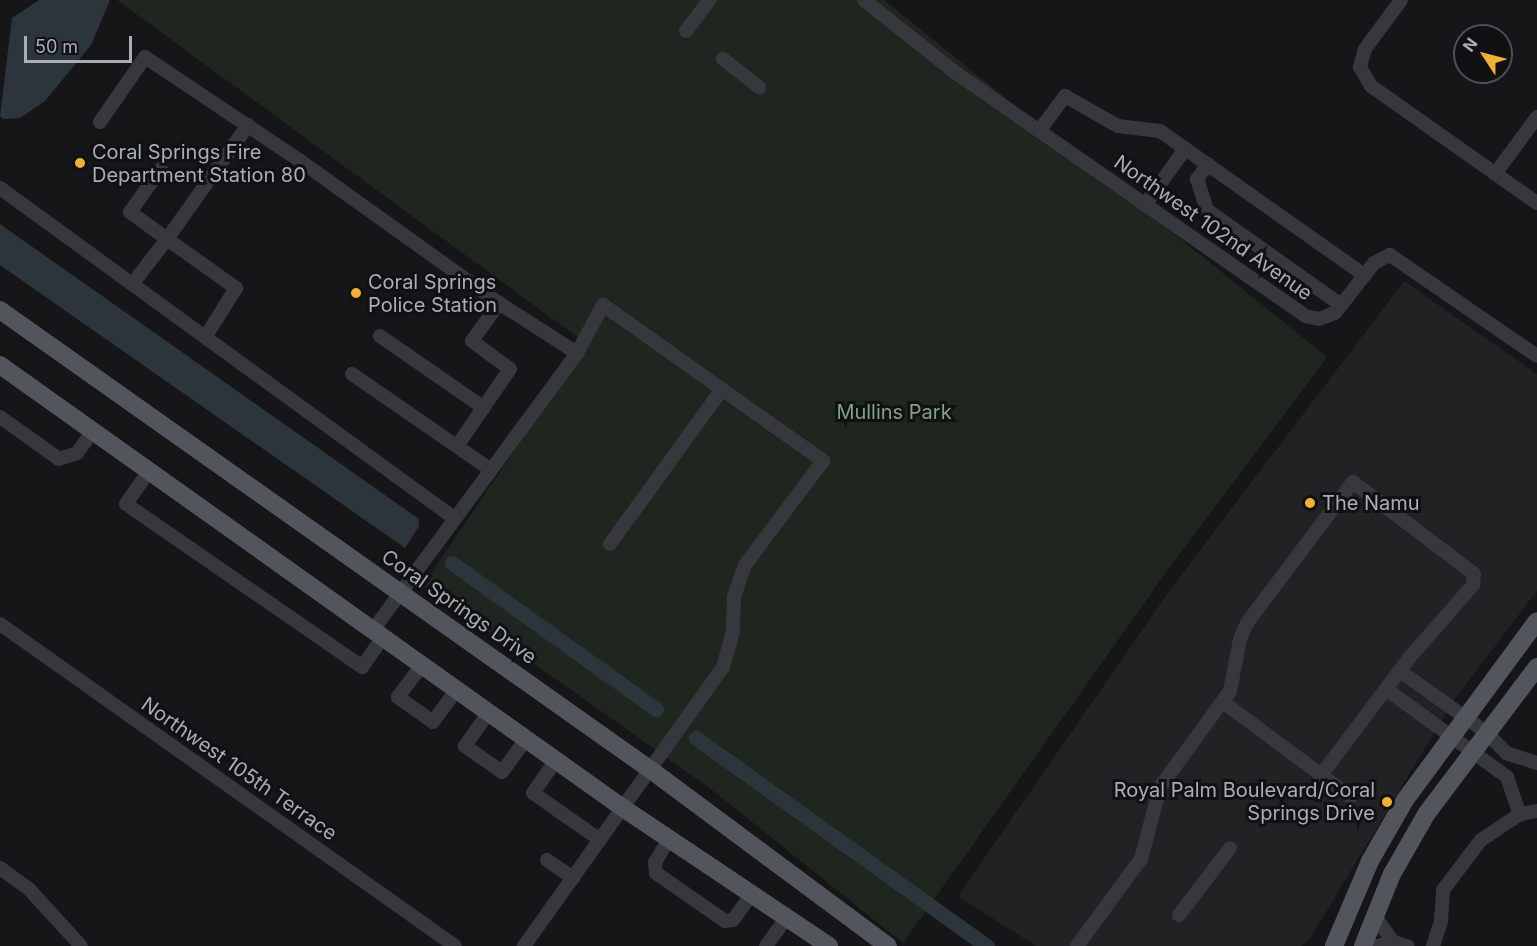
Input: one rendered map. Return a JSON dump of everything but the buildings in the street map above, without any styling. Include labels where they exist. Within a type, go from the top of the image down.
[{"type":"main road","name":"Coral Springs Drive","points":[[0,310],[651,770],[888,946]]},
{"type":"main road","points":[[0,365],[623,808],[787,917],[823,944]]},
{"type":"main road","points":[[1334,946],[1370,861],[1405,800],[1537,621]]},
{"type":"main road","points":[[1363,946],[1392,874],[1427,813],[1537,667]]},
{"type":"street","points":[[686,31],[709,0]]},
{"type":"street","name":"Northwest 102nd Avenue","points":[[864,0],[956,73],[1305,316],[1319,319],[1335,314],[1374,263],[1390,255],[1537,356]]},
{"type":"street","points":[[1401,0],[1365,49],[1360,67],[1371,86],[1537,203]]},
{"type":"street","points":[[100,122],[145,57],[248,125],[499,303],[577,353]]},
{"type":"street","points":[[723,59],[759,87]]},
{"type":"street","points":[[1039,131],[1065,96],[1118,126],[1160,131],[1364,275]]},
{"type":"street","points":[[1495,174],[1537,117]]},
{"type":"street","points":[[133,283],[248,125]]},
{"type":"street","points":[[1145,205],[1185,149]]},
{"type":"street","points":[[1208,165],[1197,179],[1207,210],[1341,305]]},
{"type":"street","points":[[161,169],[130,212],[236,288],[206,336]]},
{"type":"street","points":[[0,188],[454,518]]},
{"type":"street","points":[[457,447],[510,369],[472,341],[499,303]]},
{"type":"street","points":[[148,471],[126,504],[362,667],[400,593],[577,353],[603,305],[823,461],[745,565],[734,597],[733,632],[723,667],[525,946]]},
{"type":"street","points":[[380,336],[484,408]]},
{"type":"street","points":[[352,374],[491,470]]},
{"type":"street","points":[[610,544],[722,389]]},
{"type":"street","points":[[0,417],[59,459],[77,453],[93,431]]},
{"type":"street","points":[[1077,946],[1141,859],[1160,787],[1223,702],[1247,623],[1353,482],[1474,574],[1466,596],[1441,618],[1321,775]]},
{"type":"street","name":"Northwest 105th Terrace","points":[[0,624],[455,946]]},
{"type":"street","points":[[422,665],[398,697],[432,722],[457,689]]},
{"type":"street","points":[[1400,670],[1487,733],[1506,753],[1537,763]]},
{"type":"street","points":[[1386,689],[1450,738],[1507,777],[1520,814]]},
{"type":"street","points":[[1223,702],[1351,797]]},
{"type":"street","points":[[489,712],[465,746],[502,772],[526,739]]},
{"type":"street","points":[[556,760],[533,793],[600,840]]},
{"type":"street","points":[[1433,946],[1441,921],[1443,890],[1481,840],[1520,814],[1537,811]]},
{"type":"street","points":[[669,839],[655,862],[657,873],[725,921],[733,920],[752,894]]},
{"type":"street","points":[[1179,915],[1230,848]]},
{"type":"street","points":[[547,860],[573,878]]},
{"type":"street","points":[[0,868],[29,889],[81,946]]},
{"type":"street","points":[[1375,916],[1400,944]]},
{"type":"street","points":[[766,946],[787,917]]},
{"type":"street","points":[[1378,946],[1400,944]]},
{"type":"shaded area","points":[[39,0],[110,0],[91,45],[45,101],[20,118],[3,119],[0,116],[12,18]]},
{"type":"shaded area","points":[[0,224],[419,519],[419,526],[405,548],[0,265]]},
{"type":"shaded area","points":[[1404,281],[1537,374],[1537,591],[1454,700],[1309,940],[1301,946],[1036,946],[958,896],[1170,590]]},
{"type":"green space","name":"Mullins Park","points":[[117,0],[884,0],[1327,357],[1162,578],[903,943],[711,789],[423,585],[587,344]]},
{"type":"waterway","points":[[452,563],[656,709]]},
{"type":"waterway","points":[[696,738],[987,946]]},
{"type":"place","name":"Coral Springs Fire Department Station 80","points":[[80,163]]},
{"type":"place","name":"Coral Springs Police Station","points":[[356,293]]},
{"type":"place","name":"The Namu","points":[[1310,503]]},
{"type":"place","name":"Royal Palm Boulevard/Coral Springs Drive","points":[[1387,802]]}]
